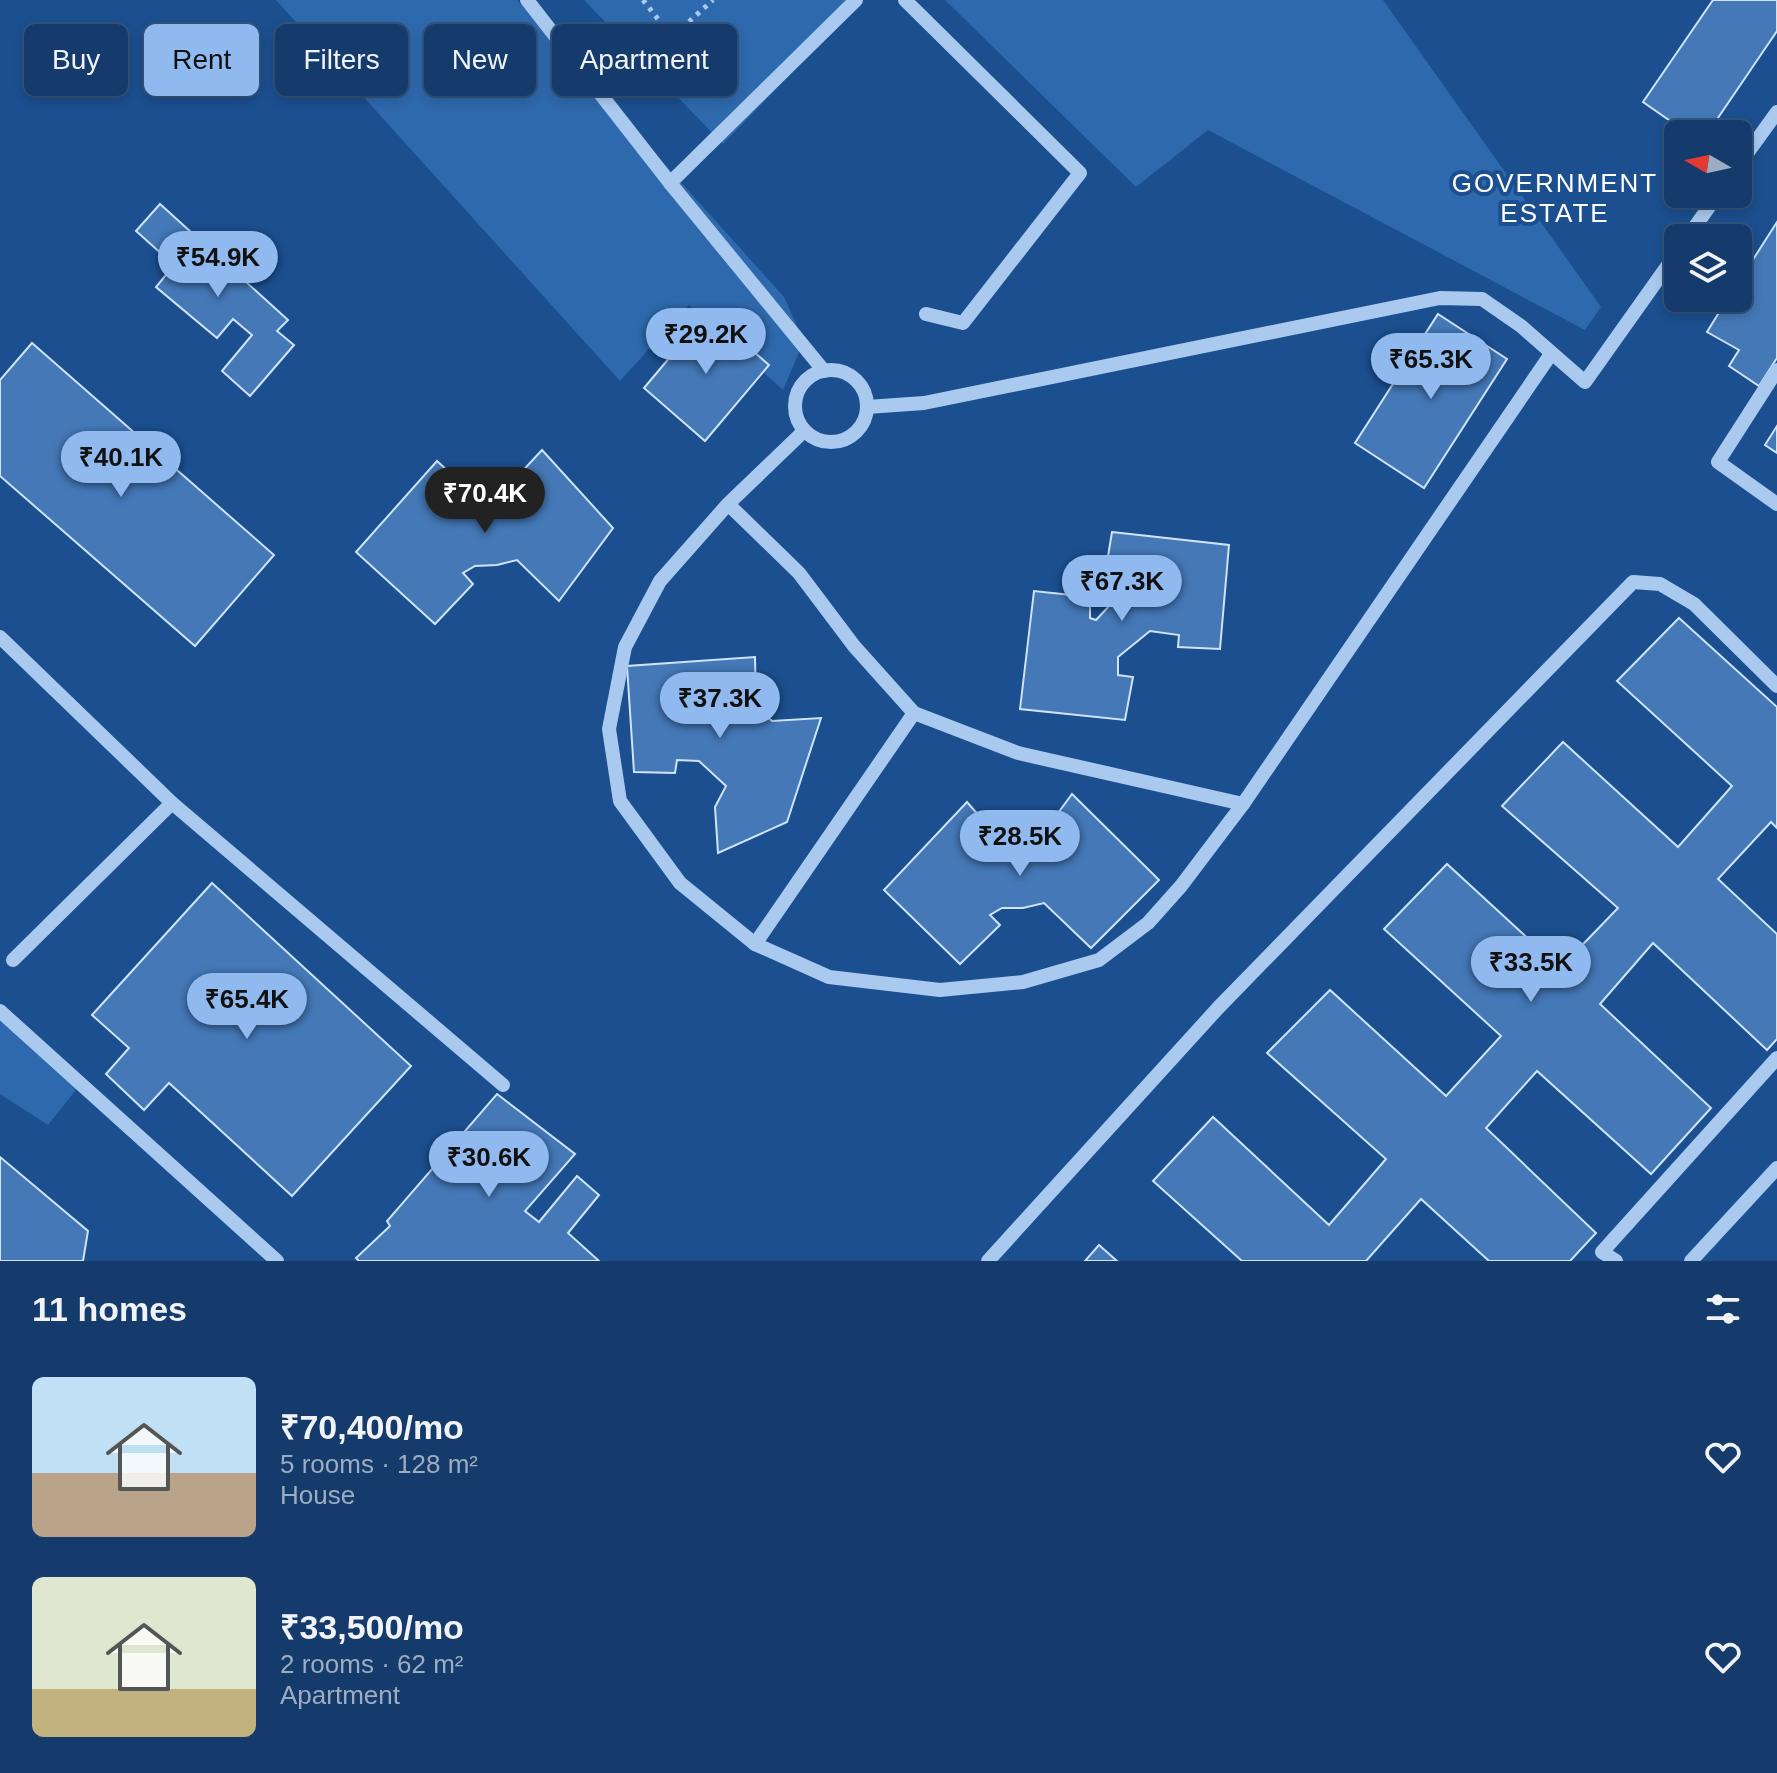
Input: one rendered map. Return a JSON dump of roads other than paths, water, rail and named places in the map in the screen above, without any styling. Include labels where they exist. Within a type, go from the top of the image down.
[{"type":"street","points":[[527,0],[670,183],[824,371]]},
{"type":"street","points":[[670,183],[856,0]]},
{"type":"street","points":[[905,0],[1080,173],[963,323],[926,314]]},
{"type":"street","points":[[1752,147],[1777,112]]},
{"type":"street","points":[[867,407],[924,403],[1440,298],[1482,299],[1521,326],[1585,382],[1664,271]]},
{"type":"street","points":[[804,431],[728,504],[660,581],[625,647],[609,729],[620,801],[680,883],[755,944],[829,977],[940,990],[1023,982],[1099,960],[1148,923],[1181,886],[1243,804],[1551,354]]},
{"type":"street","points":[[1777,370],[1718,462],[1777,504]]},
{"type":"street","points":[[824,371],[841,372],[852,377],[860,385],[867,407],[858,430],[838,442],[826,442],[804,431],[798,421],[796,398],[800,387],[808,378],[824,371]]},
{"type":"street","points":[[728,504],[799,573],[854,646],[914,713],[1018,753],[1243,804]]},
{"type":"street","points":[[988,1261],[1218,1008],[1633,582],[1660,584],[1694,604],[1777,686]]},
{"type":"street","points":[[0,637],[172,803],[503,1085]]},
{"type":"street","points":[[755,944],[914,713]]},
{"type":"street","points":[[13,960],[172,803]]},
{"type":"street","points":[[0,1011],[277,1261]]},
{"type":"street","points":[[1616,1261],[1598,1256],[1777,1058]]},
{"type":"street","points":[[1691,1261],[1777,1168]]},
{"type":"district","name":"GOVERNMENT ESTATE","points":[[1555,198]]}]
